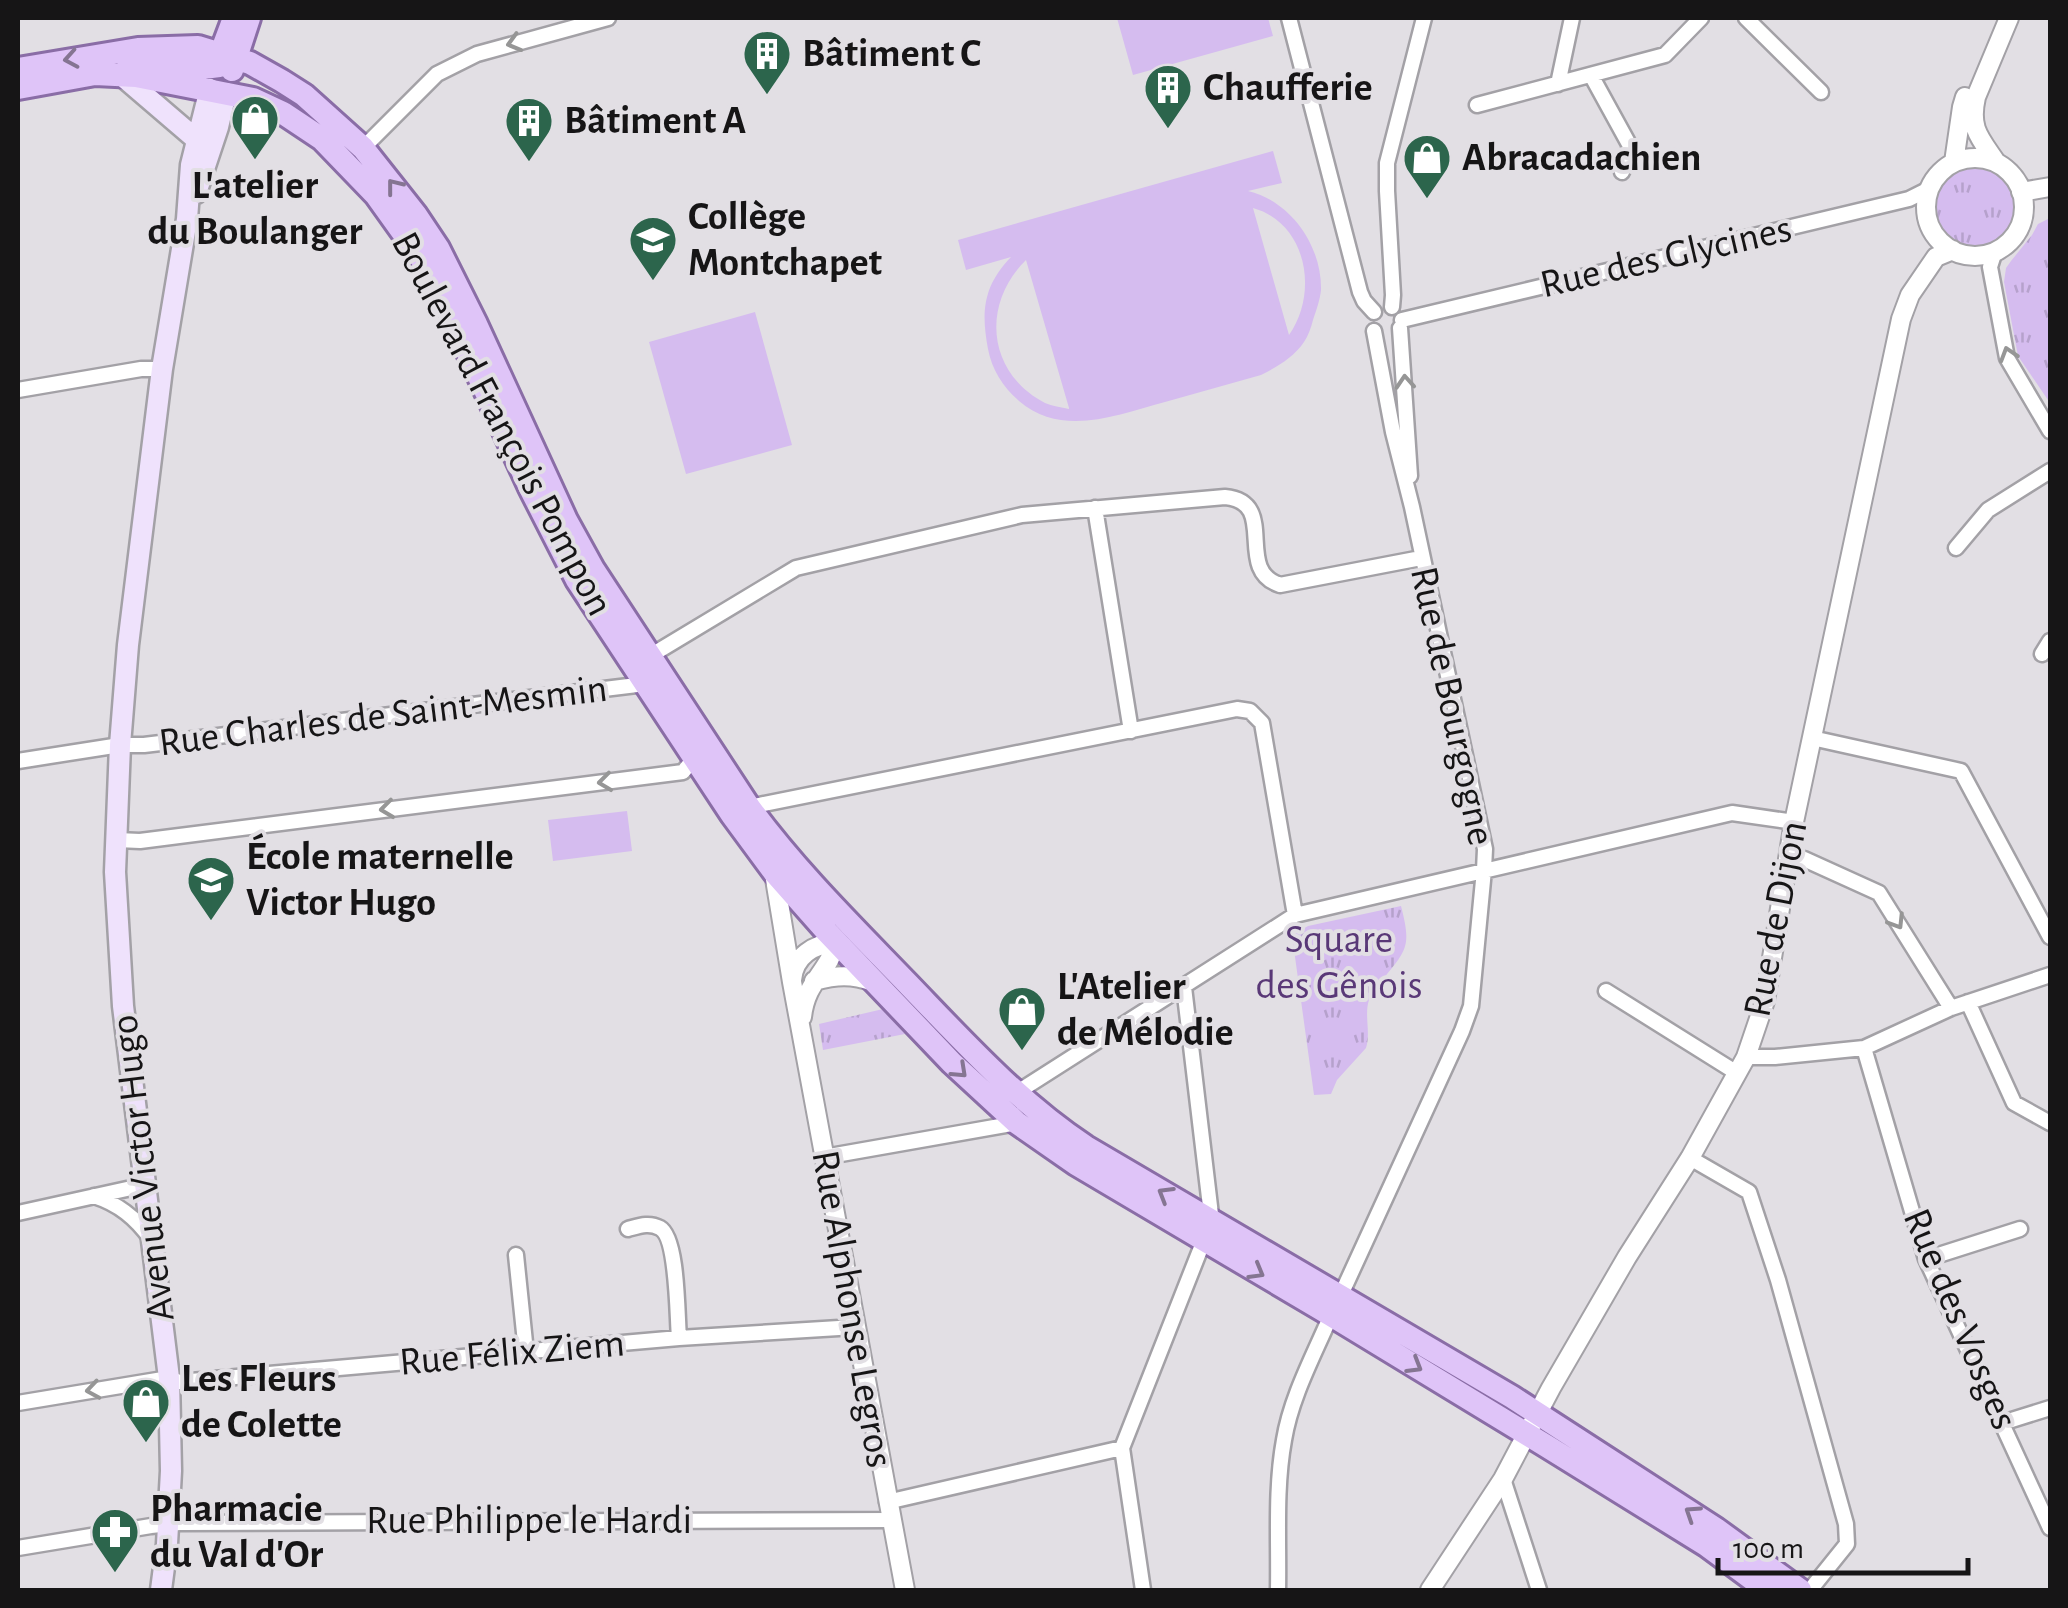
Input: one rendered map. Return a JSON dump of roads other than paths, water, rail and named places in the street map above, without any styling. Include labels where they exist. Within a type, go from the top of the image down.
[{"type":"main road","points":[[223,73],[234,18]]},
{"type":"main road","name":"Avenue Victor Hugo","points":[[161,1590],[172,1436],[169,1378],[123,1006],[115,872],[120,745],[128,646],[162,369],[192,165],[197,140],[223,73],[250,18]]},
{"type":"main road","points":[[18,69],[110,52],[198,46],[223,73]]},
{"type":"main road","points":[[18,88],[144,64],[223,73]]},
{"type":"main road","points":[[96,74],[223,73]]},
{"type":"main road","name":"Avenue Victor Hugo","points":[[187,219],[206,168],[223,73]]},
{"type":"main road","name":"Boulevard François Pompon","points":[[223,73],[262,84],[341,128],[363,148],[400,194],[438,248],[593,570],[775,842],[822,896],[1016,1093],[1058,1128],[1208,1232]]},
{"type":"main road","name":"Boulevard François Pompon","points":[[223,73],[261,102],[322,139],[398,223],[440,294],[564,556],[645,684],[774,872],[952,1063],[1017,1123],[1076,1164],[1208,1232],[1532,1424]]},
{"type":"main road","points":[[120,74],[197,140]]},
{"type":"main road","points":[[822,896],[836,942],[868,956],[918,1009],[968,1045]]},
{"type":"main road","points":[[1532,1424],[1767,1590]]},
{"type":"main road","points":[[1532,1424],[1716,1529],[1800,1590]]},
{"type":"street","points":[[363,148],[436,74],[477,54],[608,18]]},
{"type":"street","points":[[1289,18],[1364,301],[1374,312],[1382,306],[1400,313],[1401,324],[1388,336],[1374,331]]},
{"type":"street","points":[[1392,307],[1388,163],[1424,18]]},
{"type":"street","points":[[1558,84],[1572,18]]},
{"type":"street","points":[[1478,105],[1665,55],[1701,18]]},
{"type":"street","points":[[1746,18],[1821,92]]},
{"type":"street","points":[[1954,162],[1962,107],[1996,18]]},
{"type":"street","points":[[1996,162],[1982,158],[1954,162],[1943,169],[1929,189],[1929,224],[1935,235],[1953,250],[1967,255],[1996,251],[2014,236],[2019,226],[2021,192],[2012,174],[1996,162],[1975,132],[1973,109],[2009,18]]},
{"type":"street","points":[[1591,75],[1630,146],[1622,172]]},
{"type":"street","points":[[2021,192],[2050,188]]},
{"type":"street","name":"Rue des Glycines","points":[[1401,324],[1909,199],[1929,189]]},
{"type":"street","name":"Rue de Dijon","points":[[1430,1590],[1503,1479],[1627,1257],[1690,1158],[1742,1065],[1765,1001],[1794,822],[1901,320],[1910,295],[1936,257],[1953,250]]},
{"type":"street","points":[[1996,251],[1990,267],[2007,358],[2050,432]]},
{"type":"street","name":"Rue de Bourgogne","points":[[1278,1590],[1279,1493],[1284,1440],[1296,1396],[1472,1006],[1484,870],[1485,849],[1371,322],[1374,312]]},
{"type":"street","name":"Rue de Bourgogne","points":[[1401,324],[1412,507]]},
{"type":"street","points":[[18,390],[141,368],[162,369]]},
{"type":"street","points":[[1956,548],[1988,510],[2050,471]]},
{"type":"street","points":[[650,656],[796,568],[1022,515],[1236,498],[1245,503],[1253,516],[1259,570],[1265,579],[1280,585],[1421,558]]},
{"type":"street","points":[[1094,508],[1131,731]]},
{"type":"street","name":"Rue Charles de Saint-Mesmin","points":[[120,745],[645,684]]},
{"type":"street","points":[[749,807],[1237,709],[1250,712],[1262,723],[1295,914]]},
{"type":"street","points":[[1812,738],[1961,771],[2050,936]]},
{"type":"street","points":[[18,760],[120,745]]},
{"type":"street","points":[[118,840],[140,841],[683,772],[695,758]]},
{"type":"street","points":[[1016,1093],[1295,914],[1732,813],[1794,822]]},
{"type":"street","points":[[1788,856],[1879,893],[1952,1008]]},
{"type":"street","name":"Rue Alphonse Legros","points":[[774,872],[905,1590]]},
{"type":"street","points":[[792,982],[793,970],[803,955],[813,947],[836,942]]},
{"type":"street","name":"Rue Alphonse Legros","points":[[801,1028],[803,1007],[813,981],[831,958],[836,942]]},
{"type":"street","points":[[813,981],[842,974],[874,982]]},
{"type":"street","points":[[1606,990],[1742,1065],[1775,1056],[1864,1048],[1952,1008],[2050,975]]},
{"type":"street","points":[[1143,1590],[1122,1448],[1208,1232],[1184,987]]},
{"type":"street","points":[[1968,1002],[2014,1102],[2050,1122]]},
{"type":"street","name":"Rue des Vosges","points":[[1864,1048],[1926,1259],[2050,1528]]},
{"type":"street","points":[[824,1157],[1017,1123]]},
{"type":"street","points":[[1690,1158],[1749,1192],[1778,1280],[1846,1524],[1847,1544],[1810,1590]]},
{"type":"street","points":[[18,1213],[145,1185]]},
{"type":"street","points":[[93,1196],[126,1212],[151,1239]]},
{"type":"street","points":[[628,1230],[647,1224],[668,1236],[679,1338]]},
{"type":"street","points":[[1926,1259],[2020,1229]]},
{"type":"street","points":[[516,1255],[526,1352]]},
{"type":"street","name":"Rue Félix Ziem","points":[[18,1402],[169,1378],[179,1382],[855,1326]]},
{"type":"street","points":[[2002,1423],[2050,1408]]},
{"type":"street","name":"Rue Philippe le Hardi","points":[[18,1548],[168,1524],[889,1511],[1122,1448]]},
{"type":"street","points":[[1503,1479],[1538,1590]]},
{"type":"place","name":"Bâtiment C","points":[[767,96]]},
{"type":"place","name":"Chaufferie","points":[[1168,130]]},
{"type":"place","name":"L'atelier du Boulanger","points":[[255,162]]},
{"type":"place","name":"Bâtiment A","points":[[529,164]]},
{"type":"place","name":"Abracadachien","points":[[1427,200]]},
{"type":"place","name":"Collège Montchapet","points":[[653,282]]},
{"type":"place","name":"École maternelle Victor Hugo","points":[[211,922]]},
{"type":"place","name":"L'Atelier de Mélodie","points":[[1022,1052]]},
{"type":"place","name":"Les Fleurs de Colette","points":[[146,1444]]},
{"type":"place","name":"Pharmacie du Val d'Or","points":[[115,1574]]},
{"type":"park label","name":"Square des Gênois","points":[[1339,963]]}]
